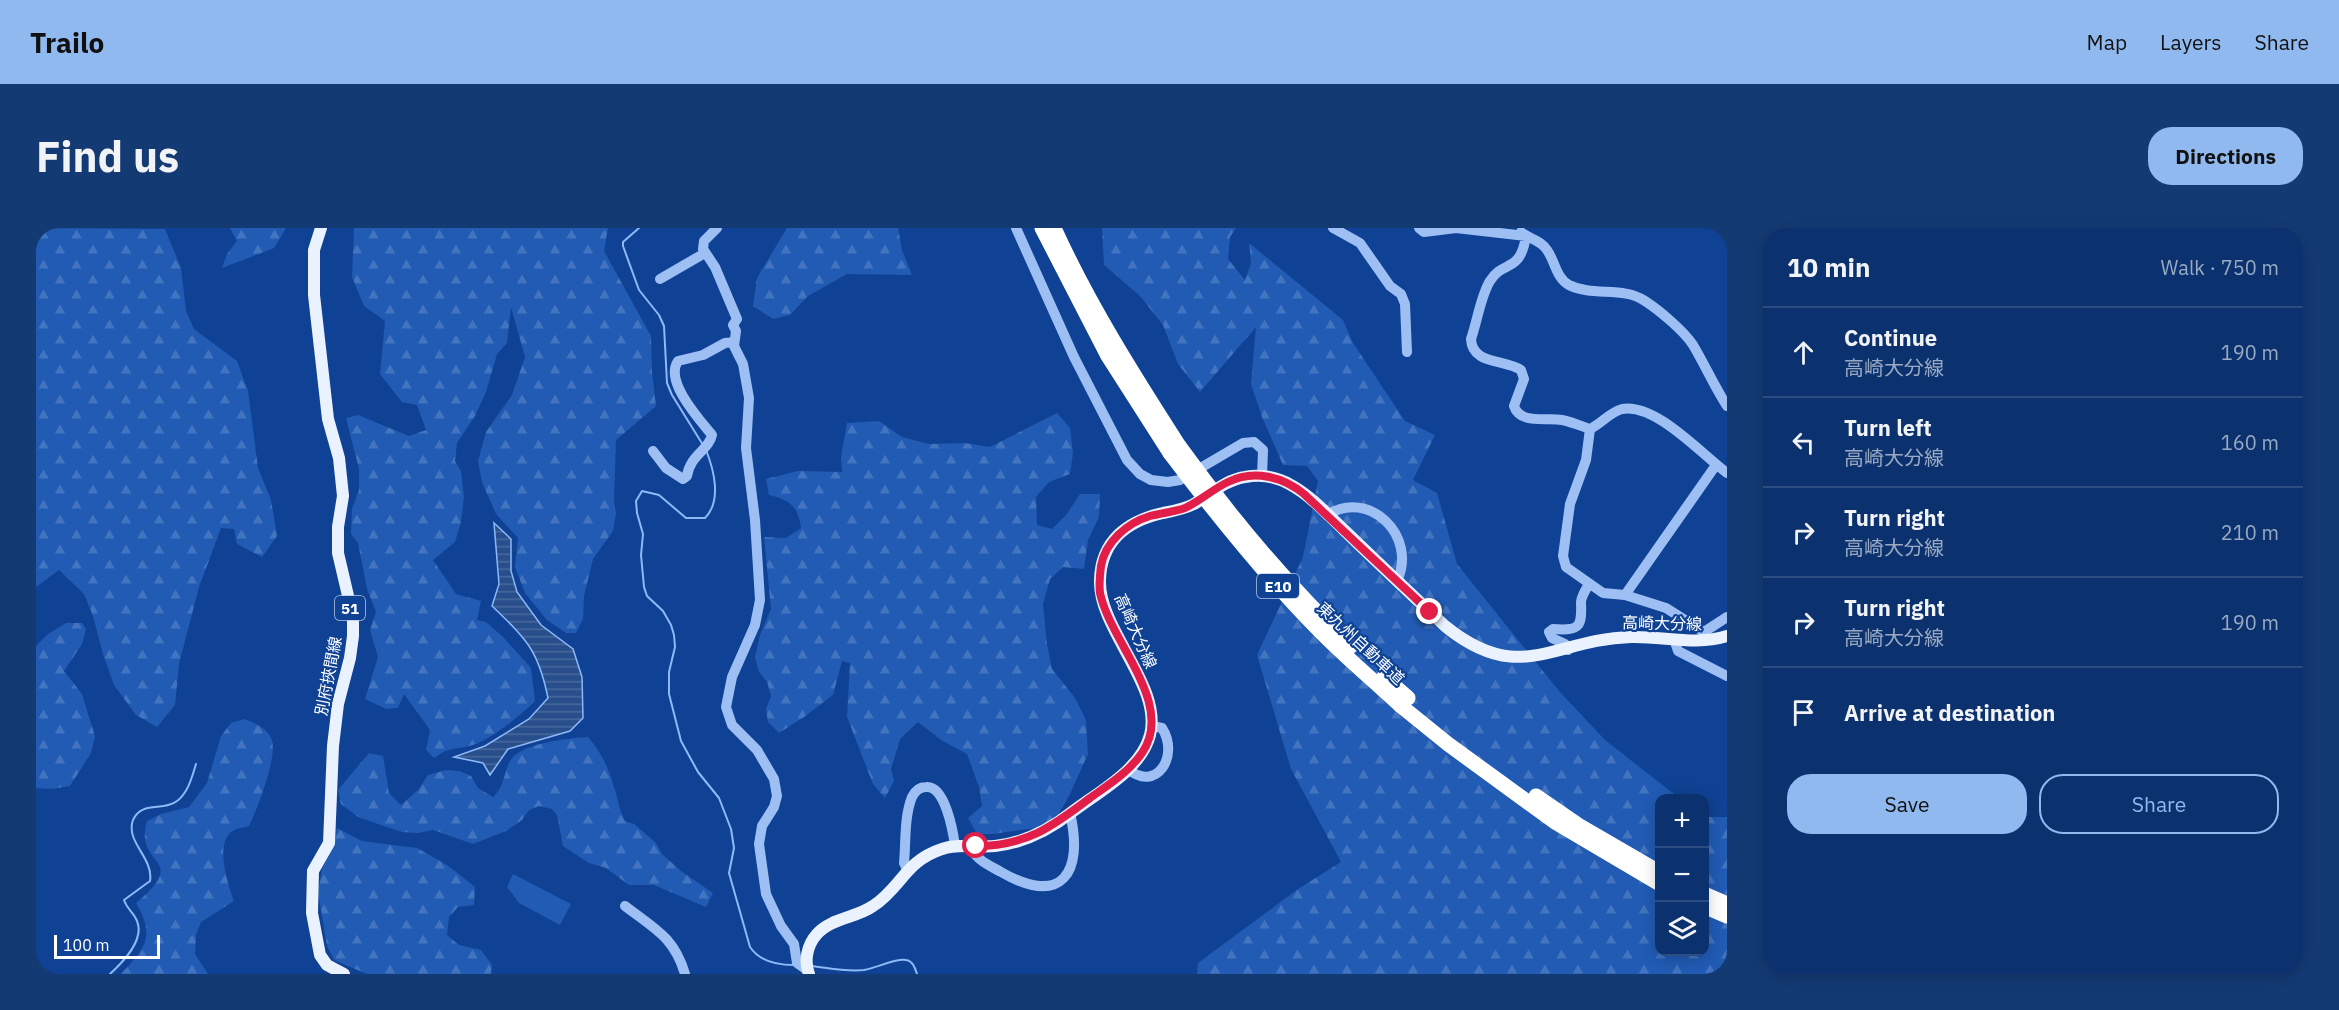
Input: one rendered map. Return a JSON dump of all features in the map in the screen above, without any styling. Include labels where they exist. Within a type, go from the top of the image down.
[{"type":"highway","name":"東九州自動車道","points":[[1042,228],[1059,266],[1108,356],[1175,449],[1326,622],[1448,744],[1555,822],[1655,882]]},
{"type":"highway","name":"東九州自動車道","points":[[1054,228],[1092,304],[1175,449]]},
{"type":"highway","name":"東九州自動車道","points":[[1404,702],[1578,825],[1655,870]]},
{"type":"highway","points":[[1709,896],[1727,904]]},
{"type":"highway","points":[[1709,908],[1727,916]]},
{"type":"main road","name":"別府挾間線","points":[[321,228],[314,250],[316,315],[328,419],[339,458],[343,496],[338,527],[338,553],[352,618],[353,636],[338,704],[333,746],[329,843],[313,872],[312,905],[320,955],[327,965],[344,974]]},
{"type":"main road","name":"高崎大分線","points":[[1152,726],[1147,697],[1100,594],[1101,564],[1107,549],[1115,538],[1138,520],[1182,509],[1229,481],[1246,476],[1276,478],[1294,486],[1445,626],[1480,649],[1499,655],[1528,657],[1625,637],[1674,639],[1727,636]]},
{"type":"main road","points":[[808,972],[808,948],[815,936],[827,924],[856,915],[874,906],[921,857],[955,846],[994,846],[1017,842],[1051,828],[1128,769],[1144,749],[1152,726]]},
{"type":"street","points":[[717,228],[704,241],[703,249],[715,267],[737,319],[733,325],[736,331],[734,346],[743,364],[749,398],[746,448],[755,520],[760,600],[755,625],[732,677],[726,707],[732,725],[757,750],[774,779],[777,796],[774,807],[762,826],[759,844],[766,894],[781,926],[794,944],[797,963],[808,972]]},
{"type":"street","points":[[1016,228],[1074,357],[1127,460],[1140,474],[1151,480],[1168,482],[1180,480],[1243,443],[1254,442],[1263,450],[1262,476]]},
{"type":"street","points":[[1333,228],[1360,243],[1390,286],[1401,294],[1405,304],[1407,352]]},
{"type":"street","points":[[1419,228],[1424,232],[1456,228],[1522,232],[1539,242],[1548,251],[1561,277],[1568,284],[1583,289],[1631,294],[1647,302],[1692,344],[1727,406]]},
{"type":"street","points":[[1522,232],[1523,249],[1518,259],[1495,274],[1488,284],[1471,344],[1486,360],[1509,363],[1521,370],[1524,379],[1514,406],[1519,415],[1529,418],[1562,420],[1590,429]]},
{"type":"street","points":[[660,279],[705,253]]},
{"type":"street","points":[[653,452],[674,475],[683,479],[687,476],[691,461],[711,440],[712,435],[677,386],[674,368],[678,361],[703,355],[725,343],[734,342]]},
{"type":"street","points":[[1727,473],[1667,424],[1634,410],[1619,410],[1590,429],[1586,460],[1570,504],[1563,556],[1566,567],[1603,593],[1624,595],[1666,608],[1706,636],[1727,617]]},
{"type":"street","points":[[1624,595],[1716,465]]},
{"type":"street","points":[[1327,515],[1336,509],[1354,506],[1371,512],[1389,523],[1400,540],[1401,568],[1397,580]]},
{"type":"street","points":[[1568,650],[1565,644],[1552,638],[1550,630],[1567,630],[1575,628],[1580,623],[1583,610],[1581,602],[1589,584]]},
{"type":"street","points":[[1674,639],[1678,651],[1727,676]]},
{"type":"street","points":[[1128,769],[1137,774],[1147,775],[1158,772],[1166,764],[1169,751],[1165,732],[1160,727],[1152,726]]},
{"type":"street","points":[[908,869],[904,863],[908,810],[912,795],[923,787],[932,787],[938,791],[954,835],[955,846]]},
{"type":"street","points":[[969,846],[976,858],[1016,881],[1041,887],[1056,884],[1068,875],[1075,854],[1070,813]]},
{"type":"street","points":[[626,906],[670,942],[680,956],[685,974]]},
{"type":"green space","points":[[36,228],[165,229],[181,268],[186,311],[194,329],[237,361],[248,391],[258,468],[271,500],[277,536],[262,557],[237,544],[234,529],[221,528],[199,587],[179,664],[175,705],[157,727],[136,715],[114,685],[84,594],[59,570],[36,587]]},
{"type":"green space","points":[[230,228],[286,228],[274,248],[222,268],[227,254],[237,241]]},
{"type":"green space","points":[[354,228],[608,228],[604,251],[651,336],[656,406],[616,440],[614,501],[616,513],[613,531],[593,559],[584,596],[583,619],[576,633],[566,633],[547,620],[525,593],[515,567],[518,538],[496,514],[482,482],[478,461],[486,432],[512,395],[525,357],[511,307],[507,343],[497,354],[486,392],[475,416],[457,443],[455,461],[461,471],[464,497],[461,522],[455,542],[433,560],[456,594],[481,601],[477,620],[486,622],[503,637],[531,668],[535,701],[488,738],[473,745],[449,750],[434,758],[426,750],[430,730],[404,694],[398,708],[386,709],[365,699],[378,657],[370,630],[376,612],[367,589],[358,543],[351,534],[352,509],[359,490],[359,469],[346,418],[358,415],[409,436],[426,430],[417,405],[402,402],[380,374],[385,321],[364,306],[352,277]]},
{"type":"green space","points":[[787,228],[898,228],[902,250],[912,275],[847,274],[808,296],[790,315],[773,319],[753,306],[757,278]]},
{"type":"green space","points":[[1102,228],[1236,228],[1230,237],[1228,259],[1245,280],[1251,263],[1249,243],[1343,320],[1353,343],[1405,421],[1435,435],[1413,480],[1437,493],[1457,564],[1559,691],[1605,740],[1674,794],[1655,794],[1655,956],[1709,956],[1709,817],[1727,817],[1727,974],[1197,974],[1198,963],[1298,889],[1341,862],[1291,769],[1257,655],[1303,557],[1318,481],[1307,466],[1283,465],[1262,417],[1251,384],[1256,327],[1200,392],[1178,364],[1163,325],[1140,296],[1104,265]]},
{"type":"green space","points":[[1057,413],[1070,428],[1073,453],[1070,474],[1049,482],[1036,497],[1037,525],[1052,529],[1067,514],[1080,494],[1100,494],[1099,517],[1088,540],[1084,569],[1063,567],[1050,579],[1043,604],[1052,669],[1075,698],[1086,720],[1088,754],[1059,813],[1042,827],[977,834],[968,818],[982,806],[979,787],[967,754],[941,740],[918,722],[900,739],[891,769],[894,781],[885,798],[873,784],[847,717],[850,663],[842,661],[833,695],[804,717],[779,733],[768,722],[766,709],[771,696],[767,682],[759,672],[755,657],[760,635],[771,609],[764,537],[786,538],[801,528],[798,514],[792,505],[769,495],[766,479],[798,471],[842,472],[841,457],[847,423],[879,421],[902,437],[929,444],[964,443],[990,447]]},
{"type":"green space","points":[[66,623],[82,623],[86,629],[82,644],[64,671],[82,694],[95,736],[91,753],[70,786],[52,789],[36,788],[36,646],[48,634]]},
{"type":"green space","points":[[244,719],[268,733],[272,741],[272,759],[261,797],[249,826],[231,832],[226,838],[224,866],[234,901],[201,922],[196,935],[195,954],[208,974],[121,974],[145,942],[145,925],[136,903],[152,888],[159,877],[160,869],[147,847],[145,836],[147,821],[161,814],[189,807],[207,783],[221,736],[231,723]]},
{"type":"green space","points":[[588,737],[606,765],[625,821],[634,824],[656,843],[662,854],[681,871],[713,893],[706,907],[654,885],[629,885],[606,868],[589,863],[563,846],[557,815],[552,809],[539,806],[529,810],[522,820],[506,831],[473,844],[433,830],[418,833],[402,832],[358,817],[341,804],[338,790],[369,753],[383,756],[389,793],[401,805],[418,790],[428,775],[446,770],[459,771],[471,776],[478,788],[493,797],[514,756],[544,743]]},
{"type":"green space","points":[[337,828],[362,841],[417,848],[447,865],[475,887],[474,905],[458,907],[449,917],[447,935],[459,945],[481,950],[492,965],[491,974],[367,974],[334,960],[327,946],[318,892],[322,869],[334,846]]},
{"type":"green space","points":[[513,874],[571,904],[560,925],[519,903],[507,887]]},
{"type":"shaded area","points":[[494,523],[511,539],[511,571],[517,592],[541,625],[573,649],[582,677],[583,718],[570,731],[508,749],[490,775],[483,763],[454,757],[485,746],[529,719],[548,698],[540,668],[529,646],[514,627],[492,606],[499,584]]},
{"type":"waterway","points":[[639,228],[623,242],[623,246],[639,290],[659,315],[664,326],[667,383],[703,445]]},
{"type":"waterway","points":[[706,450],[714,476],[715,494],[710,511],[705,518],[686,518],[659,495],[642,491],[636,501],[643,534],[641,555],[644,587],[647,596],[663,611],[674,635],[675,647],[669,672],[669,694],[681,741],[698,772],[719,798],[731,829],[734,848],[729,873],[750,947],[769,962],[794,965]]},
{"type":"waterway","points":[[110,974],[131,950],[138,936],[137,921],[124,900],[150,881],[148,865],[133,836],[133,820],[142,810],[165,806],[181,798],[196,764]]},
{"type":"waterway","points":[[811,966],[857,970],[906,960],[912,963],[917,974]]},
{"type":"route","points":[[976,846],[1017,842],[1051,828],[1127,770],[1141,755],[1147,744],[1152,726],[1147,697],[1100,594],[1101,564],[1107,549],[1115,538],[1138,520],[1192,505],[1229,481],[1246,476],[1276,478],[1294,486],[1304,494],[1430,612]]}]
